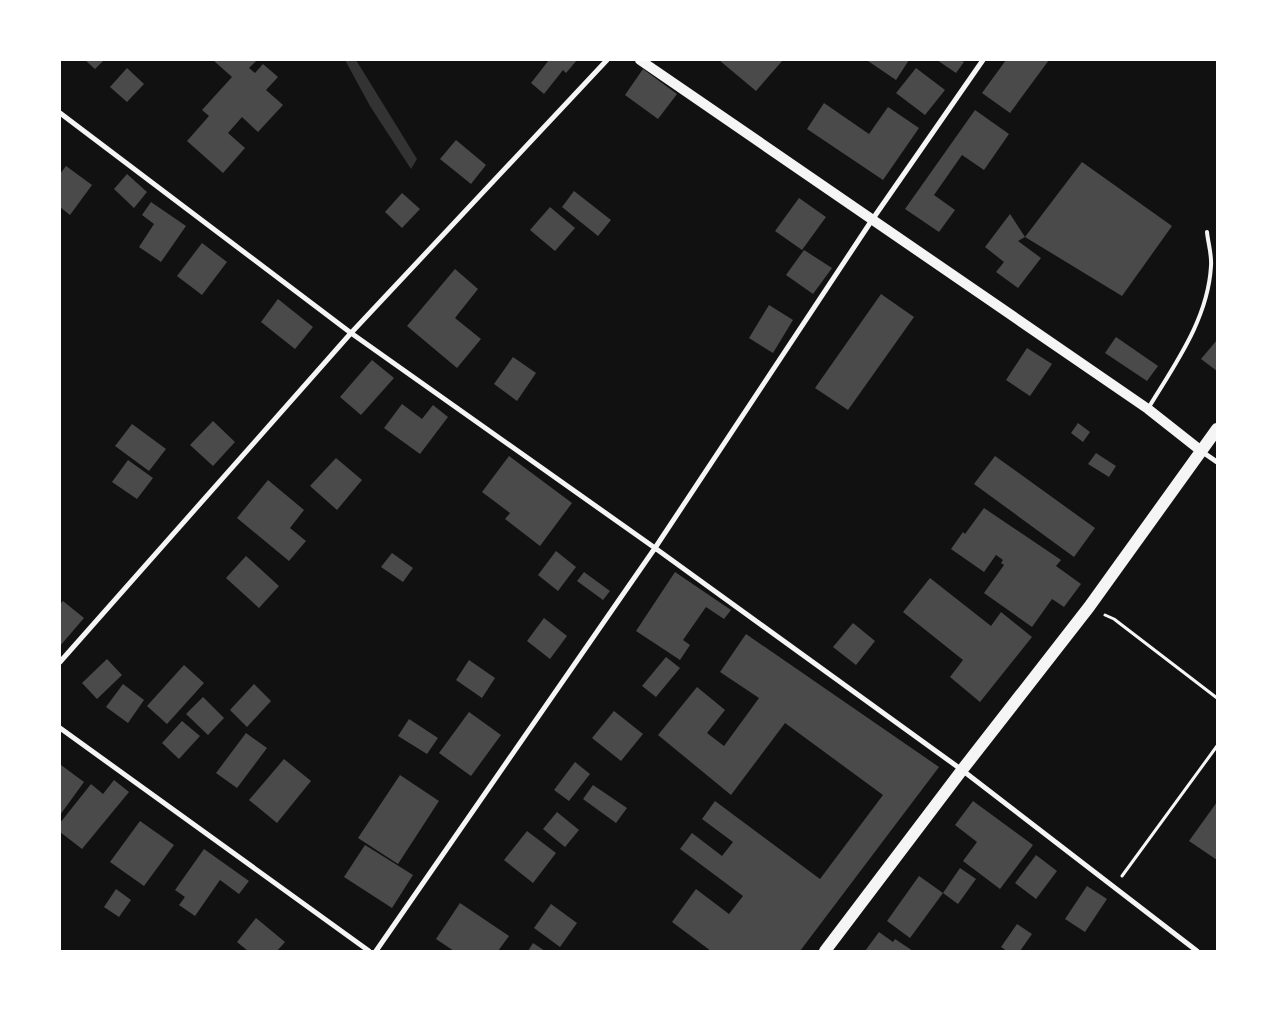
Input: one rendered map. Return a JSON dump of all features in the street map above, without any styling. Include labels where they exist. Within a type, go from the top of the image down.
[{"type":"main road","points":[[640,60],[1148,409],[1200,450]]},
{"type":"main road","points":[[826,951],[962,770],[1089,607],[1217,428]]},
{"type":"street","points":[[60,662],[351,333],[606,60]]},
{"type":"street","points":[[376,951],[656,548],[872,220],[983,60]]},
{"type":"street","points":[[60,113],[351,333],[656,548],[962,770],[1197,951]]},
{"type":"street","points":[[1200,450],[1217,462]]},
{"type":"street","points":[[60,728],[369,951]]},
{"type":"lane","points":[[1148,409],[1195,329],[1205,299],[1211,266],[1207,232]]},
{"type":"path","points":[[1089,607],[1114,619],[1217,698]]},
{"type":"path","points":[[1115,887],[1217,746]]},
{"type":"shaded area","points":[[345,60],[356,60],[417,159],[411,169],[370,106]]},
{"type":"building","points":[[85,60],[104,60],[95,69]]},
{"type":"building","points":[[213,60],[257,60],[249,68],[255,73],[263,64],[278,77],[266,90],[283,105],[258,132],[242,117],[228,133],[245,148],[223,173],[187,141],[209,116],[202,110],[232,77]]},
{"type":"building","points":[[549,60],[577,60],[566,73],[563,70],[544,94],[531,83]]},
{"type":"building","points":[[719,60],[783,60],[756,91]]},
{"type":"building","points":[[868,60],[909,60],[896,80]]},
{"type":"building","points":[[937,60],[960,60],[964,62],[956,73]]},
{"type":"building","points":[[1006,60],[1049,60],[1010,113],[982,93]]},
{"type":"building","points":[[127,68],[144,84],[127,102],[110,87]]},
{"type":"building","points":[[916,68],[945,90],[925,115],[896,93]]},
{"type":"building","points":[[643,69],[677,94],[658,119],[625,95]]},
{"type":"building","points":[[824,103],[869,134],[888,107],[919,128],[883,180],[807,129]]},
{"type":"building","points":[[975,110],[1009,134],[984,170],[962,155],[934,195],[955,210],[939,232],[905,209]]},
{"type":"building","points":[[456,140],[486,165],[471,184],[440,159]]},
{"type":"building","points":[[1082,162],[1172,226],[1122,296],[1025,237]]},
{"type":"building","points":[[66,166],[92,185],[70,215],[60,207],[60,174]]},
{"type":"building","points":[[127,174],[147,192],[134,208],[114,189]]},
{"type":"building","points":[[574,191],[611,220],[598,236],[562,207]]},
{"type":"building","points":[[402,193],[420,209],[402,228],[385,212]]},
{"type":"building","points":[[799,198],[826,217],[802,250],[775,231]]},
{"type":"building","points":[[151,202],[186,226],[161,262],[139,247],[154,224],[142,215]]},
{"type":"building","points":[[550,207],[575,228],[555,251],[530,230]]},
{"type":"building","points":[[1010,214],[1025,237],[1018,241],[1041,258],[1018,288],[996,272],[1004,262],[985,247]]},
{"type":"building","points":[[202,243],[227,262],[202,295],[177,276]]},
{"type":"building","points":[[804,250],[832,268],[813,294],[786,275]]},
{"type":"building","points":[[455,269],[478,289],[455,318],[481,339],[457,368],[407,326]]},
{"type":"building","points":[[881,294],[914,317],[848,410],[815,388]]},
{"type":"building","points":[[278,299],[313,327],[295,349],[261,322]]},
{"type":"building","points":[[769,305],[793,320],[773,353],[749,338]]},
{"type":"building","points":[[1116,337],[1158,366],[1147,381],[1105,353]]},
{"type":"building","points":[[1217,340],[1217,371],[1201,359]]},
{"type":"building","points":[[1027,348],[1052,364],[1030,396],[1006,380]]},
{"type":"building","points":[[513,357],[536,373],[517,401],[494,384]]},
{"type":"building","points":[[372,360],[394,378],[361,415],[340,397]]},
{"type":"building","points":[[402,404],[422,419],[433,405],[448,417],[420,454],[384,428]]},
{"type":"building","points":[[213,421],[235,442],[213,466],[190,445]]},
{"type":"building","points":[[1078,423],[1090,432],[1083,442],[1071,433]]},
{"type":"building","points":[[132,424],[166,449],[149,471],[115,446]]},
{"type":"building","points":[[1096,453],[1116,466],[1109,477],[1088,464]]},
{"type":"building","points":[[509,456],[572,503],[540,546],[505,519],[510,513],[482,492]]},
{"type":"building","points":[[995,456],[1095,528],[1074,557],[974,484]]},
{"type":"building","points":[[336,458],[362,480],[337,510],[310,486]]},
{"type":"building","points":[[128,460],[153,478],[137,499],[112,482]]},
{"type":"building","points":[[268,480],[304,510],[290,528],[306,541],[289,561],[237,518]]},
{"type":"building","points":[[984,508],[1061,560],[1056,566],[1081,584],[1064,607],[1052,599],[1032,627],[984,593],[1004,565],[1001,563],[1003,560],[996,555],[984,572],[951,549],[963,532],[965,534]]},
{"type":"building","points":[[556,551],[576,567],[558,591],[538,575]]},
{"type":"building","points":[[392,553],[413,568],[403,582],[381,567]]},
{"type":"building","points":[[246,556],[279,586],[259,608],[226,578]]},
{"type":"building","points":[[584,572],[610,591],[603,600],[577,581]]},
{"type":"building","points":[[675,572],[731,610],[724,619],[706,607],[683,640],[690,645],[680,660],[636,631]]},
{"type":"building","points":[[930,578],[991,626],[1001,612],[1032,637],[980,702],[950,677],[963,660],[903,612]]},
{"type":"building","points":[[63,601],[84,618],[60,646],[60,604]]},
{"type":"building","points":[[544,618],[567,636],[550,659],[527,641]]},
{"type":"building","points":[[853,623],[875,641],[856,665],[833,647]]},
{"type":"building","points":[[746,634],[939,767],[800,951],[711,951],[672,922],[696,889],[729,914],[743,896],[680,849],[692,833],[722,856],[733,842],[702,819],[715,801],[820,879],[883,795],[785,723],[731,795],[658,735],[697,687],[725,710],[707,733],[724,746],[759,698],[720,672]]},
{"type":"building","points":[[666,657],[680,668],[656,697],[642,686]]},
{"type":"building","points":[[107,659],[122,675],[97,699],[82,683]]},
{"type":"building","points":[[469,660],[495,678],[482,698],[456,680]]},
{"type":"building","points":[[184,665],[204,683],[167,724],[147,706]]},
{"type":"building","points":[[123,684],[144,700],[128,723],[106,707]]},
{"type":"building","points":[[254,684],[271,701],[247,727],[230,710]]},
{"type":"building","points":[[203,697],[224,718],[208,735],[186,714]]},
{"type":"building","points":[[614,711],[643,734],[621,761],[592,738]]},
{"type":"building","points":[[469,712],[501,735],[471,776],[439,753]]},
{"type":"building","points":[[409,719],[438,738],[427,754],[398,736]]},
{"type":"building","points":[[182,721],[200,736],[179,759],[162,743]]},
{"type":"building","points":[[246,733],[267,748],[237,788],[216,773]]},
{"type":"building","points":[[284,759],[311,781],[277,823],[249,800]]},
{"type":"building","points":[[575,762],[590,774],[569,801],[554,790]]},
{"type":"building","points":[[61,765],[84,782],[60,815],[60,767]]},
{"type":"building","points":[[400,775],[439,801],[398,864],[358,838]]},
{"type":"building","points":[[114,780],[129,792],[82,849],[60,832],[60,823],[91,784],[103,794]]},
{"type":"building","points":[[593,785],[627,808],[616,823],[583,799]]},
{"type":"building","points":[[973,801],[1033,845],[1000,889],[963,861],[977,842],[955,825]]},
{"type":"building","points":[[1217,802],[1217,860],[1189,841]]},
{"type":"building","points":[[557,812],[579,830],[565,847],[543,829]]},
{"type":"building","points":[[140,821],[174,845],[144,886],[110,862]]},
{"type":"building","points":[[527,831],[556,853],[533,883],[504,860]]},
{"type":"building","points":[[365,845],[413,875],[392,908],[344,877]]},
{"type":"building","points":[[204,849],[249,881],[239,894],[220,880],[195,916],[179,905],[185,897],[175,890]]},
{"type":"building","points":[[1036,855],[1057,871],[1036,899],[1015,883]]},
{"type":"building","points":[[960,868],[976,879],[958,904],[943,893]]},
{"type":"building","points":[[919,876],[943,893],[910,938],[887,921]]},
{"type":"building","points":[[1087,886],[1107,899],[1085,932],[1065,919]]},
{"type":"building","points":[[116,889],[131,900],[119,917],[104,907]]},
{"type":"building","points":[[460,903],[509,936],[498,951],[454,951],[436,939]]},
{"type":"building","points":[[551,904],[577,923],[560,947],[534,928]]},
{"type":"building","points":[[256,918],[285,942],[277,951],[248,951],[237,942]]},
{"type":"building","points":[[1017,924],[1032,934],[1020,951],[1007,951],[1001,947]]},
{"type":"building","points":[[879,932],[893,942],[895,939],[913,951],[865,951]]},
{"type":"building","points":[[533,943],[545,951],[528,951]]}]
